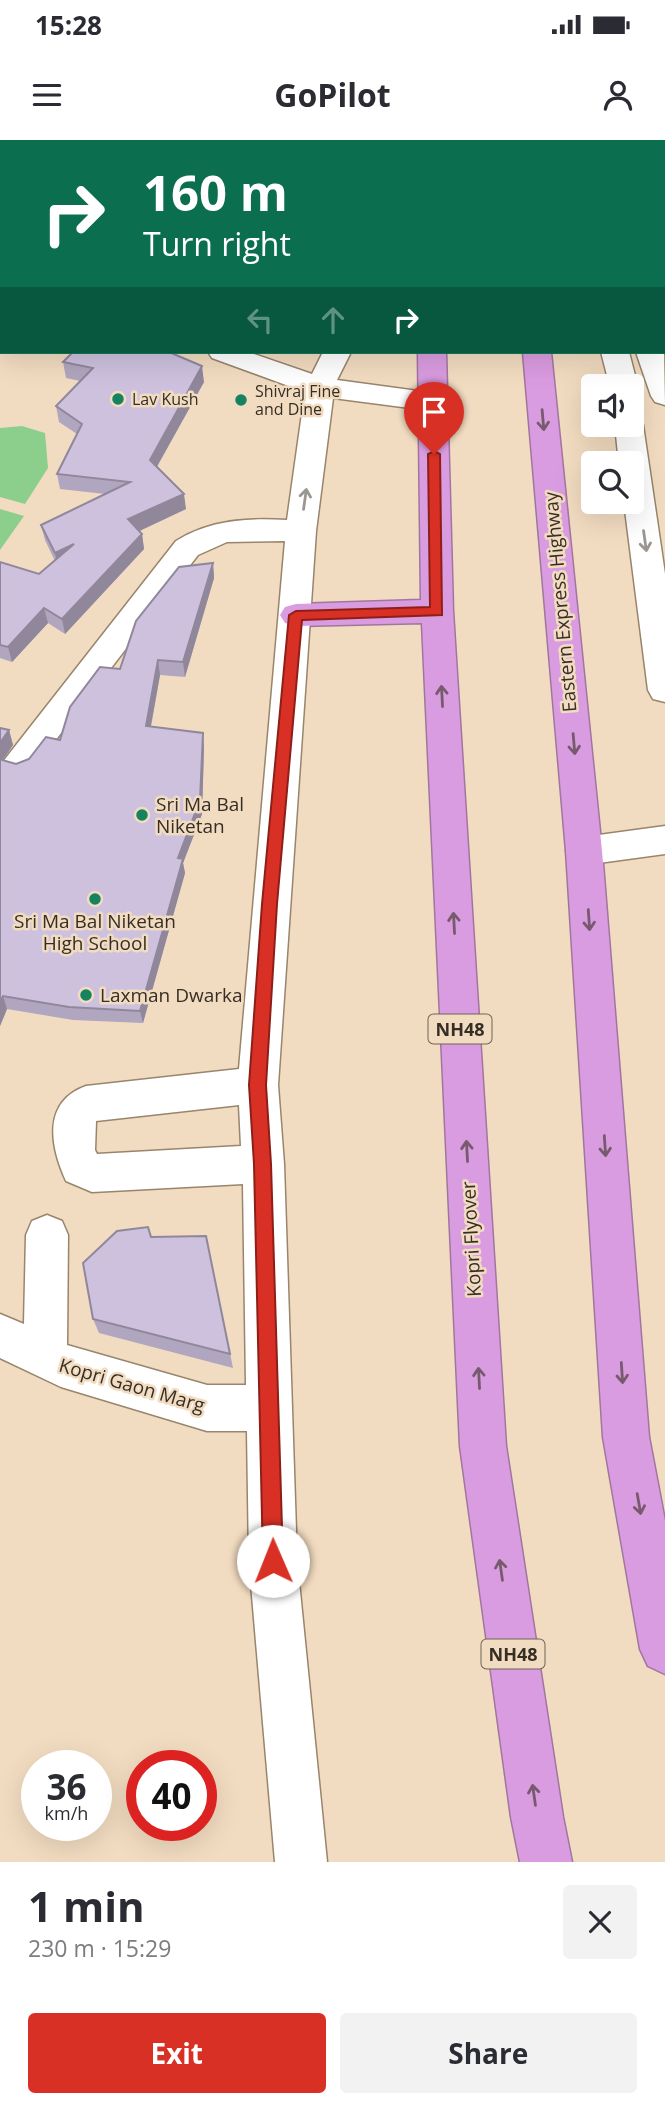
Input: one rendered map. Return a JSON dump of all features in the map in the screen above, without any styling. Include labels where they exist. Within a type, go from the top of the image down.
[{"type":"highway","name":"NH48","points":[[432,354],[437,611]]},
{"type":"highway","name":"Eastern Express Highway","points":[[537,354],[584,852]]},
{"type":"highway","points":[[296,615],[437,611]]},
{"type":"highway","name":"Kopri Flyover","points":[[437,611],[483,1446],[537,1817],[546,1862]]},
{"type":"highway","points":[[584,852],[626,1437],[665,1649]]},
{"type":"street","points":[[228,354],[320,387],[433,402]]},
{"type":"street","points":[[301,1862],[273,1561],[263,1164],[258,1085],[301,531],[320,387],[336,354]]},
{"type":"street","points":[[616,354],[621,374]]},
{"type":"street","points":[[651,354],[665,396]]},
{"type":"street","points":[[631,437],[665,690]]},
{"type":"street","points":[[19,763],[187,548],[202,536],[228,530],[301,531]]},
{"type":"street","points":[[584,852],[665,840]]},
{"type":"street","points":[[258,1085],[86,1104],[75,1115],[75,1150],[81,1168],[92,1173],[263,1164]]},
{"type":"street","points":[[45,1358],[47,1235]]},
{"type":"street","name":"Kopri Gaon Marg","points":[[0,1335],[45,1358],[133,1388],[207,1408],[270,1408]]},
{"type":"green space","points":[[22,426],[45,433],[48,468],[25,504],[0,497],[0,428]]},
{"type":"green space","points":[[0,509],[24,516],[0,550]]},
{"type":"building","points":[[71,354],[174,354],[202,366],[150,460],[184,494],[128,519],[142,534],[62,619],[44,608],[8,647],[0,645],[0,562],[39,574],[74,544],[55,553],[41,525],[130,482],[57,474],[82,424],[56,406],[93,368],[63,362]]},
{"type":"building","points":[[213,563],[183,662],[158,660],[146,726],[203,733],[200,800],[178,858],[183,859],[140,1011],[69,1007],[3,996],[0,1002],[0,757],[16,764],[29,759],[46,737],[60,740],[70,707],[100,667],[120,669],[136,621],[179,567]]},
{"type":"building","points":[[0,728],[9,730],[0,743]]},
{"type":"building","points":[[148,1227],[151,1237],[206,1236],[230,1354],[93,1319],[83,1263],[117,1231]]},
{"type":"place","name":"Lav Kush","points":[[118,399]]},
{"type":"place","name":"Shivraj Fine and Dine","points":[[241,400]]},
{"type":"place","name":"Sri Ma Bal Niketan","points":[[142,815]]},
{"type":"place","name":"Sri Ma Bal Niketan High School","points":[[95,899]]},
{"type":"place","name":"Laxman Dwarka","points":[[86,995]]},
{"type":"route","points":[[273,1561],[263,1164],[258,1085],[270,904],[296,615],[437,611],[434,454]]}]
